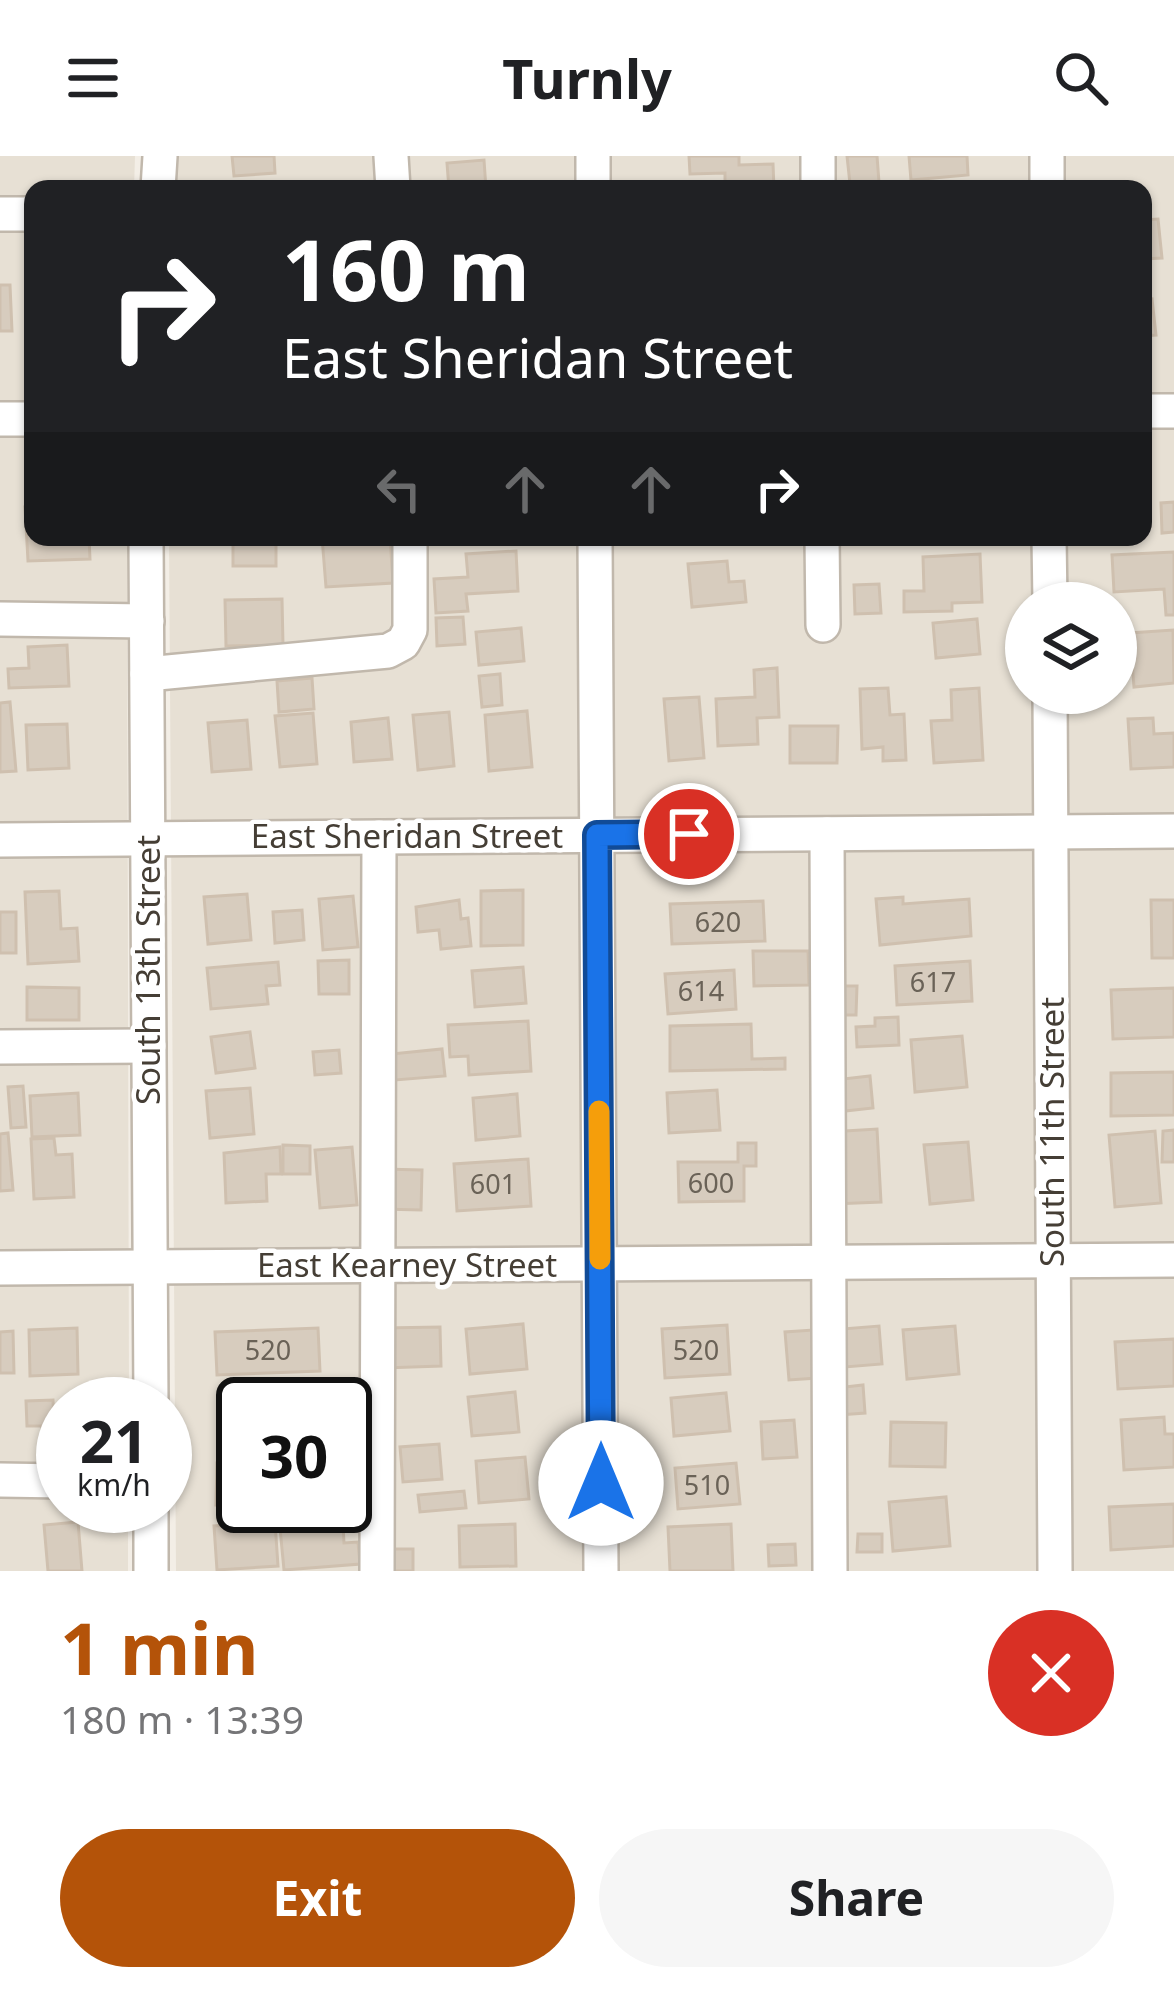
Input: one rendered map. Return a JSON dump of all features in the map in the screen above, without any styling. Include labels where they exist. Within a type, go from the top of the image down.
[{"type":"street","name":"South 13th Street","points":[[146,546],[151,1377]]},
{"type":"street","points":[[147,674],[388,651],[403,643],[410,630],[410,546]]},
{"type":"street","points":[[595,546],[602,1571]]},
{"type":"street","points":[[822,546],[823,626]]},
{"type":"street","points":[[1049,546],[1049,582]]},
{"type":"street","points":[[0,620],[147,621]]},
{"type":"street","name":"South 11th Street","points":[[1050,714],[1054,1571]]},
{"type":"street","name":"East Sheridan Street","points":[[0,840],[1174,831]]},
{"type":"street","points":[[827,834],[830,1571]]},
{"type":"street","points":[[377,1571],[379,837]]},
{"type":"street","points":[[0,1047],[149,1046]]},
{"type":"street","name":"East Kearney Street","points":[[0,1268],[1174,1260]]},
{"type":"street","points":[[0,1480],[36,1480]]},
{"type":"street","points":[[151,1533],[152,1571]]},
{"type":"shaded area","points":[[0,156],[135,156],[134,180],[24,180],[24,546],[127,546],[129,1377],[36,1377],[36,1533],[128,1533],[128,1571],[0,1571]]},
{"type":"shaded area","points":[[167,156],[1174,156],[1174,1571],[176,1571],[176,1533],[192,1533],[192,1377],[175,1377],[169,546],[1152,546],[1152,180],[167,180]]},
{"type":"building","points":[[232,156],[274,156],[275,173],[234,176]]},
{"type":"building","points":[[689,156],[739,156],[739,165],[773,164],[774,180],[725,180],[725,173],[690,174]]},
{"type":"building","points":[[847,156],[877,156],[879,180],[850,180]]},
{"type":"building","points":[[909,156],[967,156],[968,175],[911,180]]},
{"type":"building","points":[[484,160],[485,180],[448,180],[447,163]]},
{"type":"building","points":[[1152,219],[1158,219],[1162,258],[1152,259]]},
{"type":"building","points":[[0,285],[10,285],[12,331],[0,331]]},
{"type":"building","points":[[1174,502],[1174,532],[1162,533],[1161,503]]},
{"type":"building","points":[[27,546],[89,546],[90,559],[28,561]]},
{"type":"building","points":[[233,546],[276,546],[276,566],[233,566]]},
{"type":"building","points":[[323,546],[391,546],[393,583],[326,587]]},
{"type":"building","points":[[516,551],[518,591],[466,594],[468,611],[436,613],[434,579],[468,577],[466,554]]},
{"type":"building","points":[[1174,552],[1174,615],[1166,615],[1164,589],[1137,591],[1137,582],[1113,582],[1112,555]]},
{"type":"building","points":[[980,554],[982,602],[952,603],[952,611],[904,612],[904,591],[924,591],[923,557]]},
{"type":"building","points":[[727,561],[729,582],[744,581],[746,602],[692,607],[688,564]]},
{"type":"building","points":[[879,584],[881,613],[855,614],[854,585]]},
{"type":"building","points":[[282,599],[283,645],[226,646],[225,600]]},
{"type":"building","points":[[463,617],[465,644],[437,646],[436,618]]},
{"type":"building","points":[[977,619],[980,654],[936,658],[933,623]]},
{"type":"building","points":[[521,628],[524,661],[479,665],[476,632]]},
{"type":"building","points":[[1173,630],[1174,683],[1137,687],[1137,633]]},
{"type":"building","points":[[67,645],[69,686],[9,688],[8,669],[29,668],[28,647]]},
{"type":"building","points":[[777,668],[779,717],[757,718],[758,744],[718,746],[716,699],[755,697],[754,670]]},
{"type":"building","points":[[500,674],[502,705],[482,707],[479,676]]},
{"type":"building","points":[[312,678],[314,709],[279,712],[277,681]]},
{"type":"building","points":[[888,688],[890,715],[904,714],[906,760],[883,761],[883,747],[862,749],[860,689]]},
{"type":"building","points":[[979,688],[983,760],[934,763],[931,721],[952,720],[951,690]]},
{"type":"building","points":[[699,697],[704,758],[669,761],[664,699]]},
{"type":"building","points":[[10,702],[16,771],[0,772],[0,703]]},
{"type":"building","points":[[527,711],[532,767],[489,771],[485,715]]},
{"type":"building","points":[[449,712],[454,766],[418,770],[413,715]]},
{"type":"building","points":[[313,713],[317,764],[280,767],[275,716]]},
{"type":"building","points":[[388,718],[392,759],[354,762],[351,722]]},
{"type":"building","points":[[1153,718],[1154,734],[1174,733],[1174,767],[1131,769],[1128,719]]},
{"type":"building","points":[[247,720],[251,769],[212,772],[208,723]]},
{"type":"building","points":[[67,724],[69,768],[28,770],[26,725]]},
{"type":"building","points":[[790,726],[838,726],[837,763],[790,763]]},
{"type":"building","points":[[523,890],[523,945],[481,946],[481,891]]},
{"type":"building","points":[[59,891],[61,929],[77,928],[79,961],[28,964],[25,892]]},
{"type":"building","points":[[247,894],[251,940],[208,944],[204,897]]},
{"type":"building","points":[[353,896],[358,947],[323,950],[319,899]]},
{"type":"building","points":[[903,897],[903,904],[969,899],[971,936],[880,945],[876,899]]},
{"type":"building","points":[[459,900],[461,919],[468,918],[471,946],[441,949],[439,930],[418,932],[416,907]]},
{"type":"building","points":[[1151,900],[1174,900],[1174,958],[1152,958]]},
{"type":"building","points":[[763,901],[765,941],[672,944],[670,904]]},
{"type":"building","points":[[302,910],[304,940],[275,943],[273,912]]},
{"type":"building","points":[[0,912],[16,912],[16,953],[0,953]]},
{"type":"building","points":[[753,951],[808,951],[809,985],[754,986]]},
{"type":"building","points":[[349,960],[349,994],[319,994],[318,961]]},
{"type":"building","points":[[970,961],[972,1001],[897,1005],[895,966]]},
{"type":"building","points":[[278,962],[280,985],[266,986],[268,1004],[211,1009],[207,968]]},
{"type":"building","points":[[523,967],[526,1003],[475,1007],[472,971]]},
{"type":"building","points":[[734,970],[736,1009],[668,1014],[665,974]]},
{"type":"building","points":[[832,986],[857,986],[856,1015],[831,1015]]},
{"type":"building","points":[[27,987],[79,988],[79,1020],[27,1020]]},
{"type":"building","points":[[1174,988],[1174,1037],[1113,1039],[1111,990]]},
{"type":"building","points":[[898,1017],[899,1045],[857,1047],[856,1027],[875,1026],[875,1018]]},
{"type":"building","points":[[528,1021],[531,1071],[469,1075],[468,1056],[450,1057],[448,1025]]},
{"type":"building","points":[[751,1024],[752,1059],[785,1058],[785,1069],[670,1071],[670,1026]]},
{"type":"building","points":[[250,1032],[255,1068],[216,1073],[211,1037]]},
{"type":"building","points":[[962,1036],[967,1087],[915,1092],[911,1040]]},
{"type":"building","points":[[442,1049],[445,1076],[383,1081],[381,1055]]},
{"type":"building","points":[[339,1050],[341,1073],[315,1075],[313,1052]]},
{"type":"building","points":[[1174,1072],[1174,1115],[1111,1116],[1111,1073]]},
{"type":"building","points":[[870,1076],[873,1108],[845,1111],[843,1079]]},
{"type":"building","points":[[23,1086],[26,1127],[11,1128],[8,1087]]},
{"type":"building","points":[[250,1088],[254,1134],[210,1138],[206,1091]]},
{"type":"building","points":[[717,1090],[720,1130],[669,1133],[667,1093]]},
{"type":"building","points":[[78,1093],[80,1135],[32,1137],[30,1096]]},
{"type":"building","points":[[517,1094],[520,1136],[476,1140],[473,1098]]},
{"type":"building","points":[[877,1129],[881,1202],[833,1204],[829,1132]]},
{"type":"building","points":[[1174,1130],[1174,1162],[1162,1162],[1163,1131]]},
{"type":"building","points":[[1155,1131],[1161,1203],[1115,1207],[1109,1135]]},
{"type":"building","points":[[8,1133],[13,1190],[0,1191],[0,1134]]},
{"type":"building","points":[[54,1138],[56,1155],[72,1154],[74,1197],[34,1199],[31,1139]]},
{"type":"building","points":[[968,1142],[973,1200],[930,1204],[924,1145]]},
{"type":"building","points":[[738,1143],[756,1143],[756,1166],[744,1166],[744,1201],[679,1202],[678,1162],[738,1162]]},
{"type":"building","points":[[283,1145],[310,1146],[310,1174],[283,1174]]},
{"type":"building","points":[[280,1147],[281,1174],[266,1174],[267,1201],[226,1203],[224,1153]]},
{"type":"building","points":[[352,1147],[357,1205],[320,1208],[315,1150]]},
{"type":"building","points":[[528,1159],[531,1206],[457,1211],[454,1164]]},
{"type":"building","points":[[381,1169],[422,1170],[421,1210],[380,1209]]},
{"type":"building","points":[[523,1324],[527,1369],[470,1374],[466,1329]]},
{"type":"building","points":[[727,1325],[730,1374],[665,1378],[662,1329]]},
{"type":"building","points":[[879,1326],[882,1364],[833,1368],[829,1330]]},
{"type":"building","points":[[955,1326],[959,1374],[907,1379],[903,1330]]},
{"type":"building","points":[[440,1327],[441,1366],[384,1368],[383,1328]]},
{"type":"building","points":[[77,1328],[78,1374],[30,1376],[29,1330]]},
{"type":"building","points":[[318,1328],[320,1371],[217,1375],[215,1332]]},
{"type":"building","points":[[813,1330],[817,1378],[789,1380],[785,1332]]},
{"type":"building","points":[[13,1331],[14,1373],[0,1373],[0,1332]]},
{"type":"building","points":[[1174,1339],[1174,1386],[1118,1389],[1115,1342]]},
{"type":"building","points":[[863,1385],[865,1413],[839,1415],[836,1388]]},
{"type":"building","points":[[515,1392],[519,1432],[472,1436],[468,1397]]},
{"type":"building","points":[[726,1393],[730,1431],[674,1436],[671,1398]]},
{"type":"building","points":[[26,1401],[36,1401],[36,1426],[27,1426]]},
{"type":"building","points":[[1164,1417],[1165,1434],[1174,1434],[1174,1467],[1124,1470],[1121,1420]]},
{"type":"building","points":[[794,1420],[797,1457],[763,1459],[761,1422]]},
{"type":"building","points":[[891,1422],[946,1423],[945,1467],[890,1466]]},
{"type":"building","points":[[439,1444],[442,1479],[403,1482],[400,1447]]},
{"type":"building","points":[[525,1457],[529,1499],[479,1503],[476,1461]]},
{"type":"building","points":[[736,1463],[740,1504],[678,1509],[675,1468]]},
{"type":"building","points":[[464,1491],[466,1508],[420,1512],[418,1495]]},
{"type":"building","points":[[946,1497],[950,1546],[893,1551],[889,1502]]},
{"type":"building","points":[[1174,1504],[1174,1546],[1111,1550],[1109,1507]]},
{"type":"building","points":[[515,1524],[516,1566],[460,1567],[459,1526]]},
{"type":"building","points":[[731,1524],[733,1571],[670,1571],[668,1527]]},
{"type":"building","points":[[214,1526],[216,1533],[276,1533],[278,1566],[217,1570]]},
{"type":"building","points":[[45,1533],[79,1533],[82,1571],[48,1571]]},
{"type":"building","points":[[280,1533],[343,1533],[344,1543],[358,1542],[360,1564],[284,1570]]},
{"type":"building","points":[[858,1534],[882,1534],[882,1552],[857,1552]]},
{"type":"building","points":[[795,1544],[796,1565],[769,1566],[768,1545]]},
{"type":"building","points":[[391,1549],[413,1549],[413,1571],[391,1571]]},
{"type":"slow traffic","points":[[599,1111],[600,1259]]},
{"type":"route","points":[[601,1483],[597,835],[689,834]]}]
